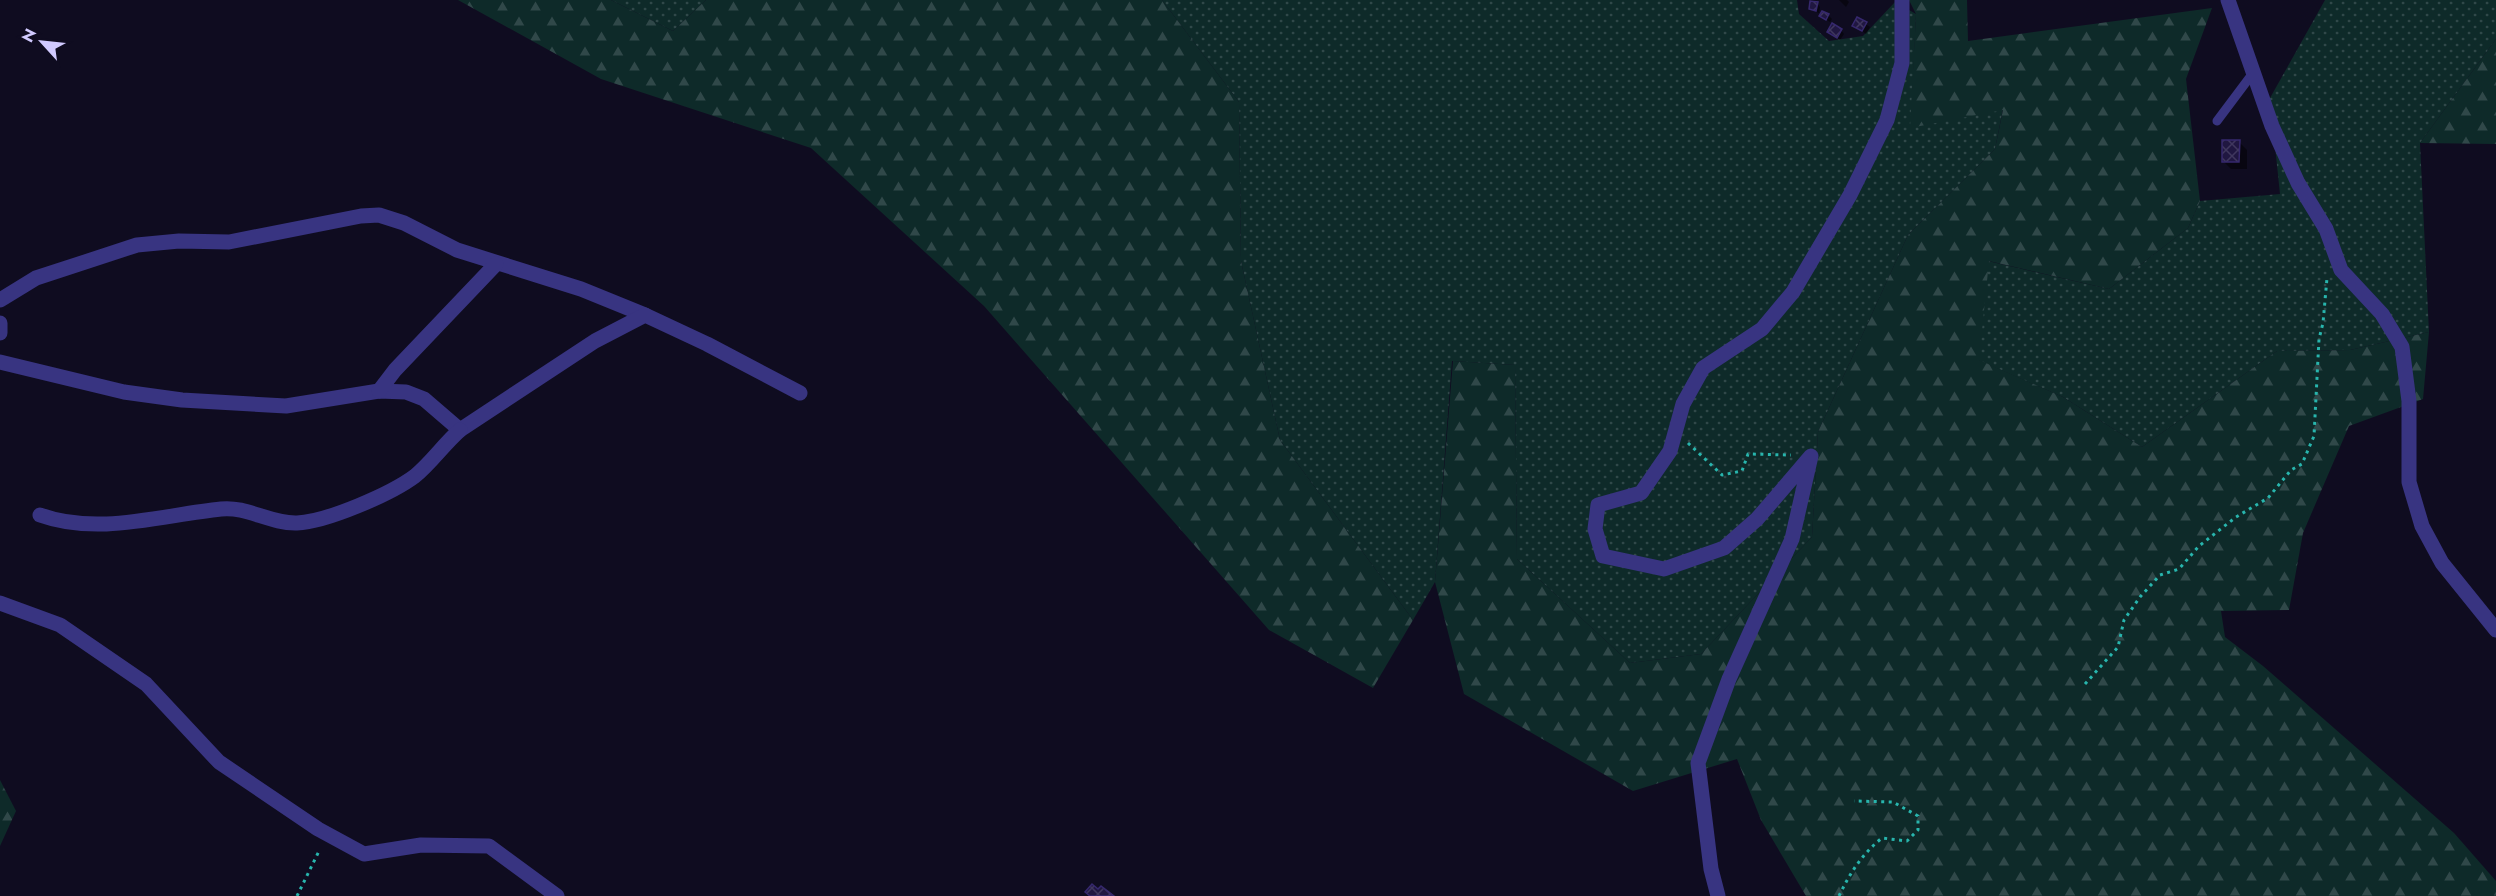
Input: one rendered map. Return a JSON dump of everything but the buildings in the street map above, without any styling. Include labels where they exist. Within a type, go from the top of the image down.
[{"type":"street","points":[[1811,456],[1756,519],[1724,548],[1664,569],[1603,556],[1595,529],[1598,505],[1641,493],[1670,451],[1683,404],[1703,368],[1762,329],[1793,292],[1850,195],[1887,120],[1902,63],[1902,0]]},
{"type":"street","points":[[2228,0],[2272,126],[2298,183],[2326,229],[2331,248],[2341,270],[2382,314],[2402,347],[2409,401],[2409,482],[2422,526],[2442,563],[2496,630]]},
{"type":"street","points":[[0,300],[36,278],[137,245],[180,241],[229,242],[361,216],[379,215],[404,223],[457,250],[581,290],[645,315],[707,344],[800,393]]},
{"type":"street","points":[[379,391],[395,370],[496,264]]},
{"type":"street","points":[[40,515],[81,524],[148,520],[235,508],[272,520],[296,523],[320,519],[383,494],[415,476],[460,430],[595,341],[645,315]]},
{"type":"street","points":[[0,322],[0,333]]},
{"type":"street","points":[[0,362],[123,392],[182,400],[286,406],[379,391],[406,392],[424,399],[460,430]]},
{"type":"street","points":[[1718,896],[1711,869],[1698,763],[1729,679],[1792,539],[1811,456]]},
{"type":"street","points":[[0,603],[60,625],[146,684],[219,762],[318,829],[364,854],[421,845],[489,846],[557,896]]},
{"type":"lane","points":[[2217,121],[2253,73]]},
{"type":"path","points":[[2085,684],[2118,647],[2124,620],[2140,597],[2160,575],[2179,569],[2199,546],[2236,517],[2268,498],[2292,470],[2301,464],[2314,436],[2319,339],[2323,323],[2331,248]]},
{"type":"path","points":[[1674,436],[1696,448],[1722,475],[1742,471],[1748,454],[1811,456]]},
{"type":"path","points":[[1839,896],[1851,872],[1871,847],[1882,838],[1906,841],[1918,830],[1918,816],[1893,802],[1854,801]]},
{"type":"path","points":[[297,896],[320,850],[318,829]]},
{"type":"green space","points":[[458,0],[611,0],[673,31],[706,0],[1162,0],[1239,102],[1241,261],[1280,440],[1413,620],[1373,688],[1269,630],[984,306],[811,148],[601,79]]},
{"type":"green space","points":[[611,0],[706,0],[673,31]]},
{"type":"green space","points":[[1162,0],[1797,0],[1799,14],[1829,41],[1863,36],[1895,2],[1916,14],[1911,127],[2003,109],[1995,149],[1908,235],[1818,432],[1812,537],[1701,654],[1630,663],[1517,559],[1515,365],[1452,361],[1435,582],[1413,620],[1280,440],[1241,261],[1239,102]]},
{"type":"green space","points":[[1909,0],[1967,0],[1968,41],[2212,8],[2186,79],[2200,201],[2188,228],[2109,289],[1989,261],[1979,360],[2063,397],[2142,447],[2277,351],[2350,350],[2429,332],[2423,399],[2349,426],[2303,533],[2289,610],[2221,611],[2225,637],[2263,666],[2454,833],[2496,881],[2496,896],[1806,896],[1761,820],[1737,759],[1633,791],[1464,694],[1435,582],[1453,361],[1515,365],[1517,559],[1630,663],[1701,654],[1812,537],[1818,432],[1908,235],[1995,149],[2003,110],[1910,128],[1916,14]]},
{"type":"green space","points":[[2325,0],[2496,0],[2496,39],[2420,143],[2429,332],[2350,350],[2277,351],[2142,447],[2063,397],[1978,360],[1988,261],[2109,289],[2188,228],[2200,201],[2280,194],[2270,98]]},
{"type":"green space","points":[[2496,39],[2496,144],[2420,143]]},
{"type":"green space","points":[[0,780],[16,811],[0,846]]}]
